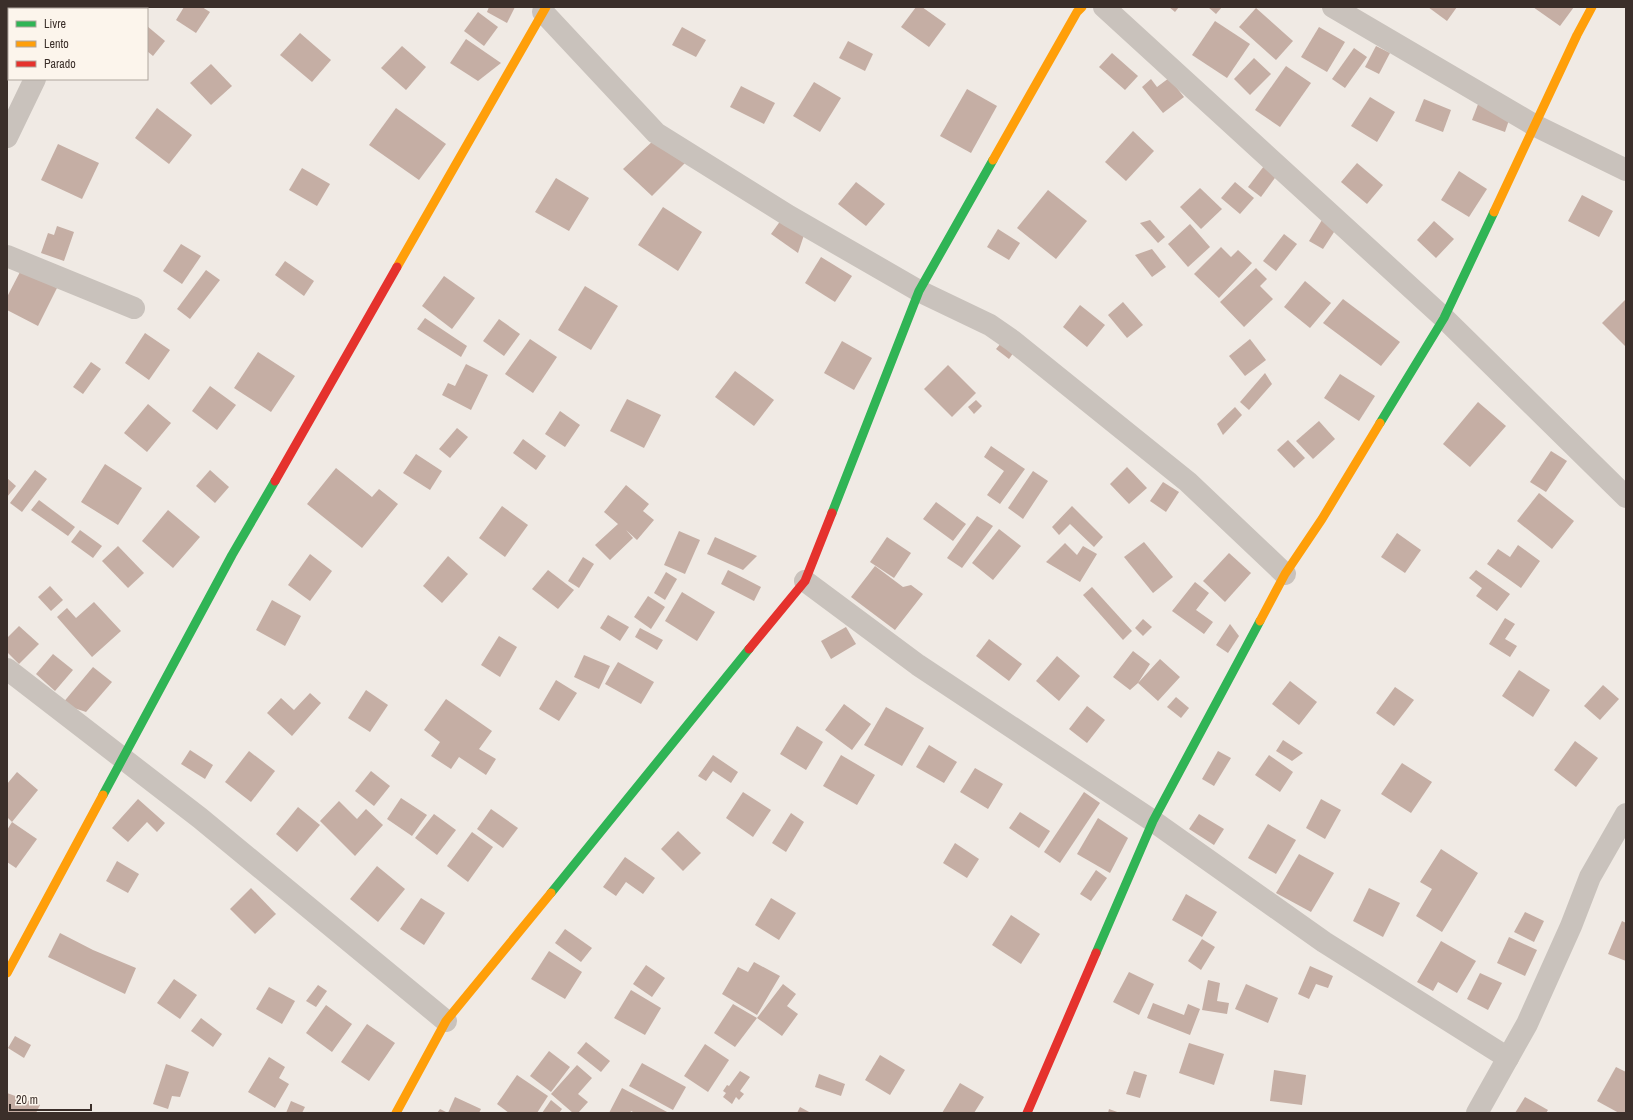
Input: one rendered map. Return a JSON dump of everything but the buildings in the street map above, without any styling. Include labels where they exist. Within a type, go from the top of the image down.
[{"type":"street","points":[[396,1113],[446,1021],[805,581],[919,291],[1077,12],[1082,7]]},
{"type":"street","points":[[1104,7],[1444,318],[1626,497]]},
{"type":"street","points":[[1333,7],[1534,125],[1626,170]]},
{"type":"street","points":[[1026,1113],[1153,821],[1286,574],[1322,519],[1444,318],[1534,125],[1592,7]]},
{"type":"street","points":[[7,973],[232,555],[544,9],[656,133],[789,216],[919,291],[990,325],[1013,341],[1188,482],[1286,574]]},
{"type":"street","points":[[7,137],[32,80]]},
{"type":"street","points":[[7,256],[134,308]]},
{"type":"street","points":[[805,581],[918,665],[1153,821],[1324,942],[1508,1058]]},
{"type":"street","points":[[7,669],[206,822],[446,1021]]},
{"type":"street","points":[[1477,1113],[1527,1024],[1571,926],[1590,877],[1626,814]]},
{"type":"traffic: fast","points":[[832,513],[919,291],[993,160]]},
{"type":"traffic: fast","points":[[1380,423],[1444,318],[1494,212]]},
{"type":"traffic: fast","points":[[103,795],[232,555],[275,481]]},
{"type":"traffic: fast","points":[[1096,953],[1153,821],[1260,621]]},
{"type":"traffic: fast","points":[[551,893],[749,649]]},
{"type":"traffic: slow","points":[[397,267],[546,7]]},
{"type":"traffic: slow","points":[[993,160],[1077,12],[1082,7]]},
{"type":"traffic: slow","points":[[1494,212],[1577,35],[1592,7]]},
{"type":"traffic: slow","points":[[1260,621],[1285,574],[1322,519],[1380,423]]},
{"type":"traffic: slow","points":[[7,973],[103,795]]},
{"type":"traffic: slow","points":[[396,1113],[446,1021],[551,893]]},
{"type":"traffic: jam","points":[[275,481],[397,267]]},
{"type":"traffic: jam","points":[[749,649],[805,581],[832,513]]},
{"type":"traffic: jam","points":[[1027,1113],[1096,953]]}]
